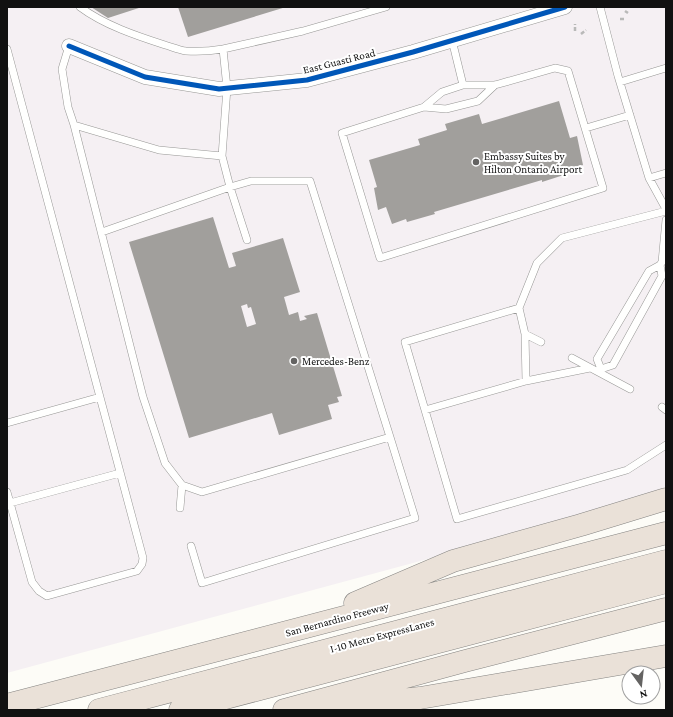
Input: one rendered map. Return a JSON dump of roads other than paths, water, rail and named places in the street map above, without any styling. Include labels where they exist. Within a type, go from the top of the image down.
[{"type":"highway","points":[[286,633],[453,561],[581,525],[666,499]]},
{"type":"highway","name":"San Bernardino Freeway","points":[[7,705],[666,533]]},
{"type":"highway","name":"I-10 Metro ExpressLanes","points":[[99,710],[666,561]]},
{"type":"highway","name":"I-10 Metro ExpressLanes","points":[[180,710],[666,582]]},
{"type":"highway","points":[[284,710],[666,609]]},
{"type":"highway","points":[[296,710],[420,698],[666,656]]},
{"type":"highway","points":[[248,693],[465,661]]},
{"type":"street","name":"East Guasti Road","points":[[69,46],[145,77],[227,88],[307,80],[565,7]]},
{"type":"lane","points":[[80,7],[110,24],[150,40],[185,51],[207,52],[303,31],[386,7]]},
{"type":"lane","points":[[526,381],[526,334],[519,308],[537,263],[562,238],[666,210],[649,178],[620,82],[600,7]]},
{"type":"lane","points":[[452,40],[463,85]]},
{"type":"lane","points":[[69,46],[62,69],[68,107],[102,232],[143,397],[165,463],[182,485],[202,492],[390,437]]},
{"type":"lane","points":[[7,49],[143,558],[142,564],[137,571],[47,596],[39,591],[32,582],[7,492]]},
{"type":"lane","points":[[223,49],[227,88],[222,156],[247,240]]},
{"type":"lane","points":[[555,68],[568,71],[603,188],[380,258],[342,133],[424,107],[442,92],[463,85],[495,85],[555,68]]},
{"type":"lane","points":[[620,82],[666,68]]},
{"type":"lane","points":[[424,107],[446,109],[478,101],[495,85]]},
{"type":"lane","points":[[586,128],[630,115]]},
{"type":"lane","points":[[74,125],[160,150],[222,156]]},
{"type":"lane","points":[[649,178],[666,173]]},
{"type":"lane","points":[[102,232],[251,181],[310,181],[415,518],[202,583],[191,546]]},
{"type":"lane","points":[[600,370],[613,365],[662,276],[666,220]]},
{"type":"lane","points":[[600,370],[597,359],[649,271],[663,263]]},
{"type":"lane","points":[[519,308],[405,342],[457,519],[627,470],[666,445]]},
{"type":"lane","points":[[526,334],[541,342]]},
{"type":"lane","points":[[572,358],[590,368],[600,370],[630,389]]},
{"type":"lane","points":[[425,410],[526,381],[590,368]]},
{"type":"lane","points":[[7,423],[100,397]]},
{"type":"lane","points":[[10,503],[120,473]]},
{"type":"lane","points":[[180,508],[182,485]]},
{"type":"place","name":"Embassy Suites by Hilton Ontario Airport","points":[[476,162]]},
{"type":"place","name":"Mercedes-Benz","points":[[294,361]]}]
